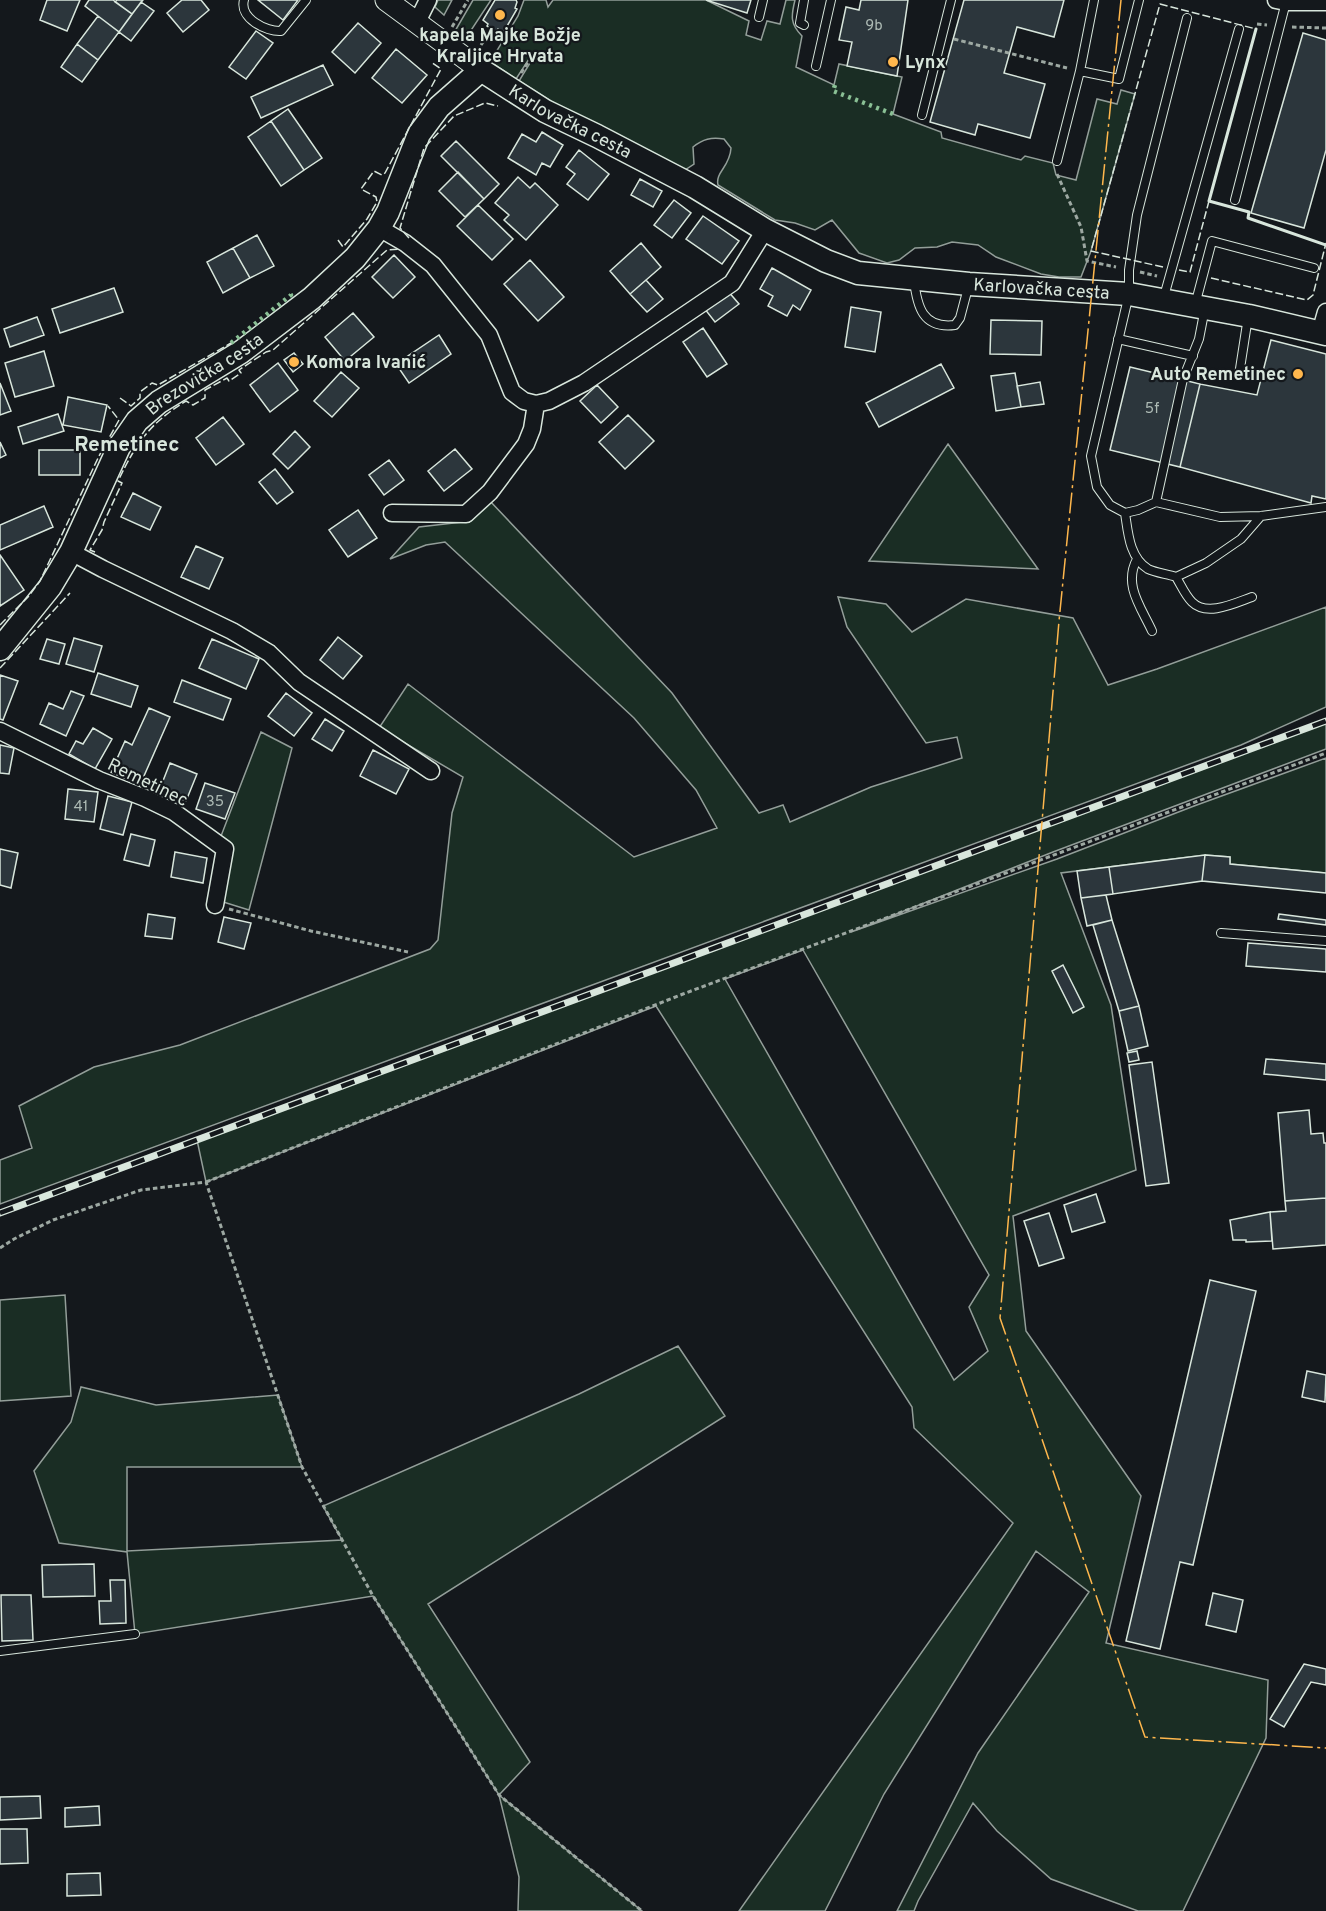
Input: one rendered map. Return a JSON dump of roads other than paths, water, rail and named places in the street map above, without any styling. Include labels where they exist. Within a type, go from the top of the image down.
[{"type":"main road","name":"Brezovička cesta","points":[[0,649],[50,586],[71,552],[119,447],[142,415],[159,402],[241,352],[312,298],[355,258],[379,228],[388,212],[419,134],[480,60]]},
{"type":"main road","name":"Karlovačka cesta","points":[[480,60],[545,111],[695,187],[765,230],[826,261],[858,273],[969,284],[1129,294],[1248,316],[1324,326]]},
{"type":"street","name":"Karlovačka cesta","points":[[386,0],[417,22],[480,60]]},
{"type":"street","points":[[417,22],[428,0]]},
{"type":"street","points":[[1281,1],[1326,2]]},
{"type":"street","points":[[379,228],[405,243],[433,265],[489,335],[512,392],[524,401],[536,404],[549,401],[584,383],[732,283],[765,230]]},
{"type":"street","points":[[392,513],[466,514],[490,492],[526,444],[536,404]]},
{"type":"street","points":[[71,552],[232,631],[269,653],[299,682],[430,771]]},
{"type":"street","name":"Remetinec","points":[[0,731],[99,780],[174,812],[225,849],[215,905]]},
{"type":"lane","points":[[243,0],[242,6],[246,15],[266,29],[275,31],[281,31],[306,0]]},
{"type":"lane","points":[[759,17],[763,0]]},
{"type":"lane","points":[[804,0],[799,18],[800,23],[804,25]]},
{"type":"lane","points":[[816,66],[831,0]]},
{"type":"lane","points":[[922,115],[951,0]]},
{"type":"lane","points":[[1057,161],[1080,71],[1094,0]]},
{"type":"lane","points":[[1080,71],[1119,79],[1139,0]]},
{"type":"lane","points":[[1235,200],[1281,1]]},
{"type":"lane","points":[[1187,18],[1137,215],[1129,270],[1129,294],[1091,456],[1097,487],[1110,505],[1125,513],[1156,502],[1220,518],[1261,516],[1326,507]]},
{"type":"lane","points":[[1163,300],[1239,29]]},
{"type":"lane","points":[[1156,502],[1183,380],[1200,339],[1200,307],[1212,242],[1314,268]]},
{"type":"lane","points":[[914,279],[917,300],[928,321],[945,326],[955,325],[960,318],[969,284]]},
{"type":"lane","points":[[1239,375],[1248,316]]},
{"type":"lane","points":[[1118,339],[1193,356]]},
{"type":"lane","points":[[1125,513],[1130,543],[1137,559],[1149,569],[1176,577],[1191,601],[1198,606],[1213,609],[1252,597]]},
{"type":"lane","points":[[1176,577],[1206,562],[1240,539],[1261,516]]},
{"type":"lane","points":[[1137,559],[1131,569],[1130,578],[1133,590],[1152,631]]},
{"type":"lane","points":[[1221,933],[1326,941]]},
{"type":"lane","points":[[0,1651],[135,1634]]},
{"type":"railway","points":[[0,1213],[1326,721]]},
{"type":"place","name":"kapela Majke Božje Kraljice Hrvata","points":[[500,15]]},
{"type":"place","name":"Lynx","points":[[893,62]]},
{"type":"place","name":"Komora Ivanić","points":[[294,362]]},
{"type":"place","name":"Auto Remetinec","points":[[1298,374]]},
{"type":"district","name":"Remetinec","points":[[127,444]]}]
